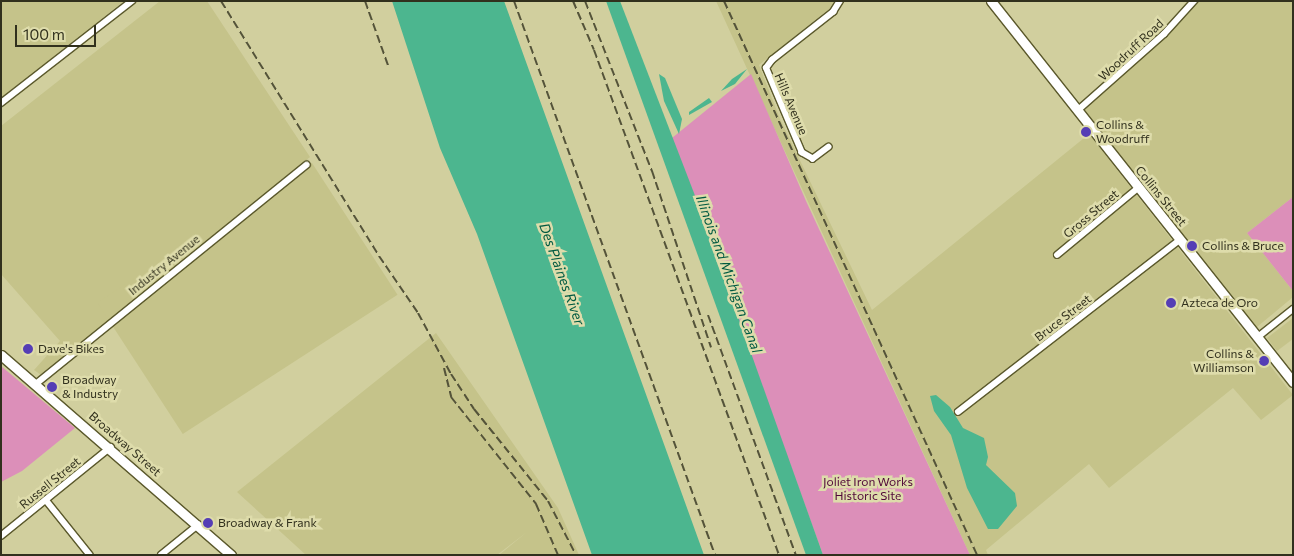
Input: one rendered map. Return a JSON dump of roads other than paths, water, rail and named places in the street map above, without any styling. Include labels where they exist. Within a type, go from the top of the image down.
[{"type":"main road","name":"Collins Street","points":[[991,1],[1293,382]]},
{"type":"main road","name":"Broadway Street","points":[[1,355],[110,447],[231,555]]},
{"type":"street","points":[[1,104],[132,1]]},
{"type":"street","name":"Hills Avenue","points":[[829,147],[813,159],[802,153],[766,68],[772,60],[833,12],[840,1]]},
{"type":"street","name":"Woodruff Road","points":[[1077,111],[1144,52],[1194,1]]},
{"type":"street","name":"Industry Avenue","points":[[36,384],[306,165]]},
{"type":"street","name":"Gross Street","points":[[1057,255],[1138,188]]},
{"type":"street","name":"Bruce Street","points":[[958,412],[1180,240]]},
{"type":"street","points":[[1258,337],[1293,309]]},
{"type":"street","name":"Russell Street","points":[[1,536],[110,447]]},
{"type":"street","points":[[46,500],[90,555]]},
{"type":"street","points":[[161,555],[198,525]]},
{"type":"water","name":"Des Plaines River","points":[[392,1],[504,1],[704,555],[592,555],[477,234],[440,148]]},
{"type":"water","name":"Illinois and Michigan Canal","points":[[606,1],[620,1],[694,193],[823,555],[806,555]]},
{"type":"water","points":[[747,69],[735,84],[721,91],[732,79]]},
{"type":"water","points":[[659,74],[665,78],[682,119],[679,134],[664,101]]},
{"type":"water","points":[[709,98],[712,102],[689,115],[689,112]]},
{"type":"water","points":[[936,395],[950,407],[963,428],[984,438],[988,457],[986,465],[1015,493],[1017,506],[998,529],[988,529],[967,488],[951,435],[934,411],[930,396]]},
{"type":"railway","points":[[221,1],[379,256],[418,313],[451,374],[474,409],[548,501],[576,555]]},
{"type":"railway","points":[[365,1],[389,68]]},
{"type":"railway","points":[[514,1],[715,555]]},
{"type":"railway","points":[[573,1],[594,50],[779,555]]},
{"type":"railway","points":[[585,1],[652,171],[711,347]]},
{"type":"railway","points":[[724,1],[977,555]]},
{"type":"railway","points":[[708,315],[796,555]]},
{"type":"railway","points":[[444,368],[451,397],[536,504],[558,555]]},
{"type":"place","name":"Collins & Woodruff","points":[[1086,132]]},
{"type":"place","name":"Collins & Bruce","points":[[1192,246]]},
{"type":"place","name":"Azteca de Oro","points":[[1171,303]]},
{"type":"place","name":"Dave's Bikes","points":[[28,349]]},
{"type":"place","name":"Collins & Williamson","points":[[1264,361]]},
{"type":"place","name":"Broadway & Industry","points":[[52,387]]},
{"type":"place","name":"Broadway & Frank","points":[[208,523]]},
{"type":"park label","name":"Joliet Iron Works Historic Site","points":[[868,489]]}]
